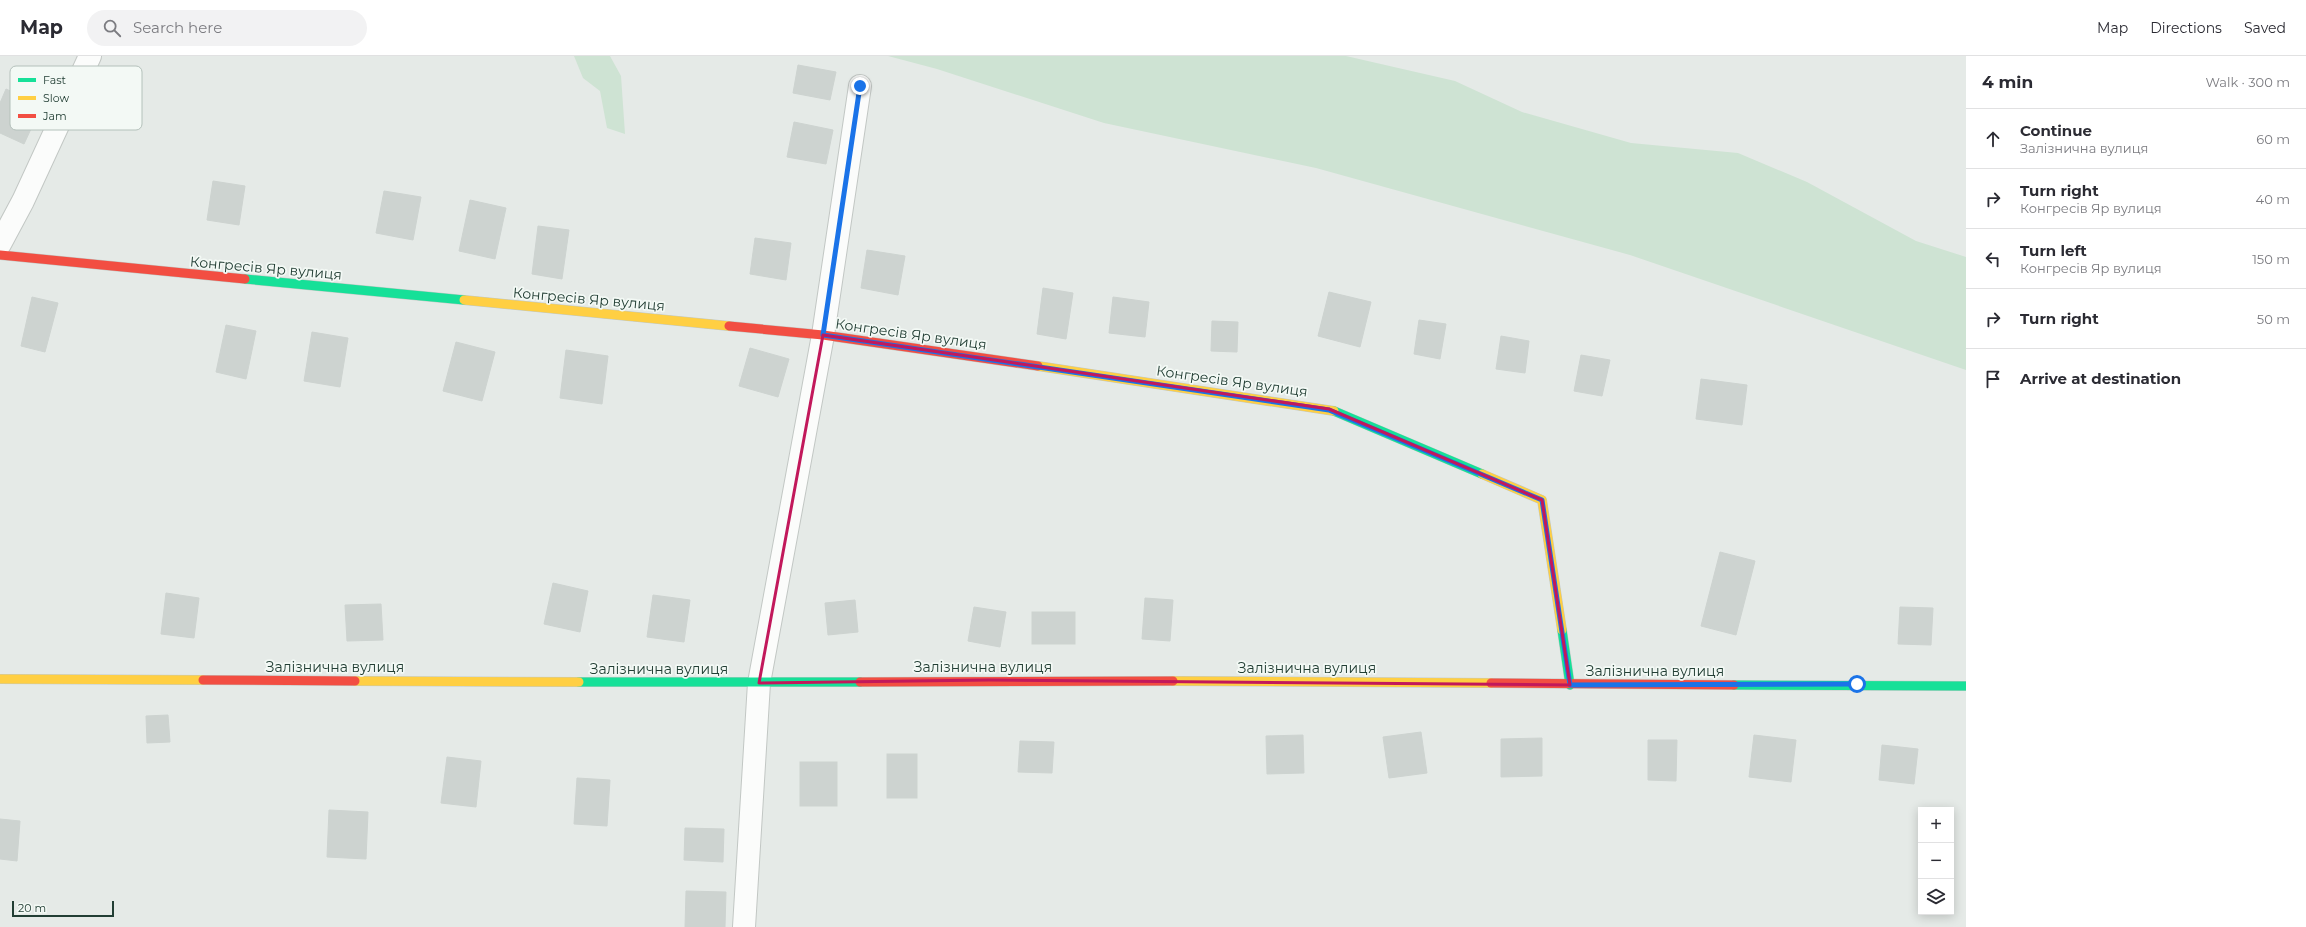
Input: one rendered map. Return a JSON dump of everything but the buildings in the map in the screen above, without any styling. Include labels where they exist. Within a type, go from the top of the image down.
[{"type":"street","points":[[85,66],[90,56]]},
{"type":"street","points":[[744,927],[759,683],[823,335],[860,86]]},
{"type":"street","points":[[0,244],[26,194],[56,130]]},
{"type":"street","name":"Конгресів Яр вулиця","points":[[0,255],[823,335],[1329,410],[1542,500],[1570,685]]},
{"type":"street","name":"Залізнична вулиця","points":[[0,679],[759,683],[1012,680],[1570,685],[1966,686]]},
{"type":"highlighted area","points":[[823,335],[1329,409],[1542,500],[1570,685],[989,680],[759,683]]},
{"type":"green space","points":[[574,56],[610,56],[621,76],[625,134],[607,128],[600,91],[583,78]]},
{"type":"green space","points":[[888,56],[1346,56],[1455,81],[1522,112],[1631,143],[1738,153],[1807,182],[1916,241],[1966,257],[1966,370],[1630,255],[1316,168],[1104,123],[937,69]]},
{"type":"traffic: fast","points":[[245,279],[464,300]]},
{"type":"traffic: fast","points":[[1334,411],[1482,474]]},
{"type":"traffic: fast","points":[[1562,630],[1570,685]]},
{"type":"traffic: fast","points":[[579,682],[860,682]]},
{"type":"traffic: fast","points":[[1734,685],[1966,686]]},
{"type":"traffic: slow","points":[[464,300],[729,326]]},
{"type":"traffic: slow","points":[[1038,366],[1334,411]]},
{"type":"traffic: slow","points":[[1482,474],[1542,500],[1562,630]]},
{"type":"traffic: slow","points":[[0,679],[203,680]]},
{"type":"traffic: slow","points":[[355,681],[579,682]]},
{"type":"traffic: slow","points":[[1173,681],[1491,683]]},
{"type":"traffic: jam","points":[[0,255],[245,279]]},
{"type":"traffic: jam","points":[[729,326],[823,335],[1038,366]]},
{"type":"traffic: jam","points":[[203,680],[355,681]]},
{"type":"traffic: jam","points":[[860,682],[1173,681]]},
{"type":"traffic: jam","points":[[1491,683],[1734,685]]},
{"type":"route","points":[[860,86],[823,335],[1329,410],[1542,500],[1570,685],[1857,684]]}]
